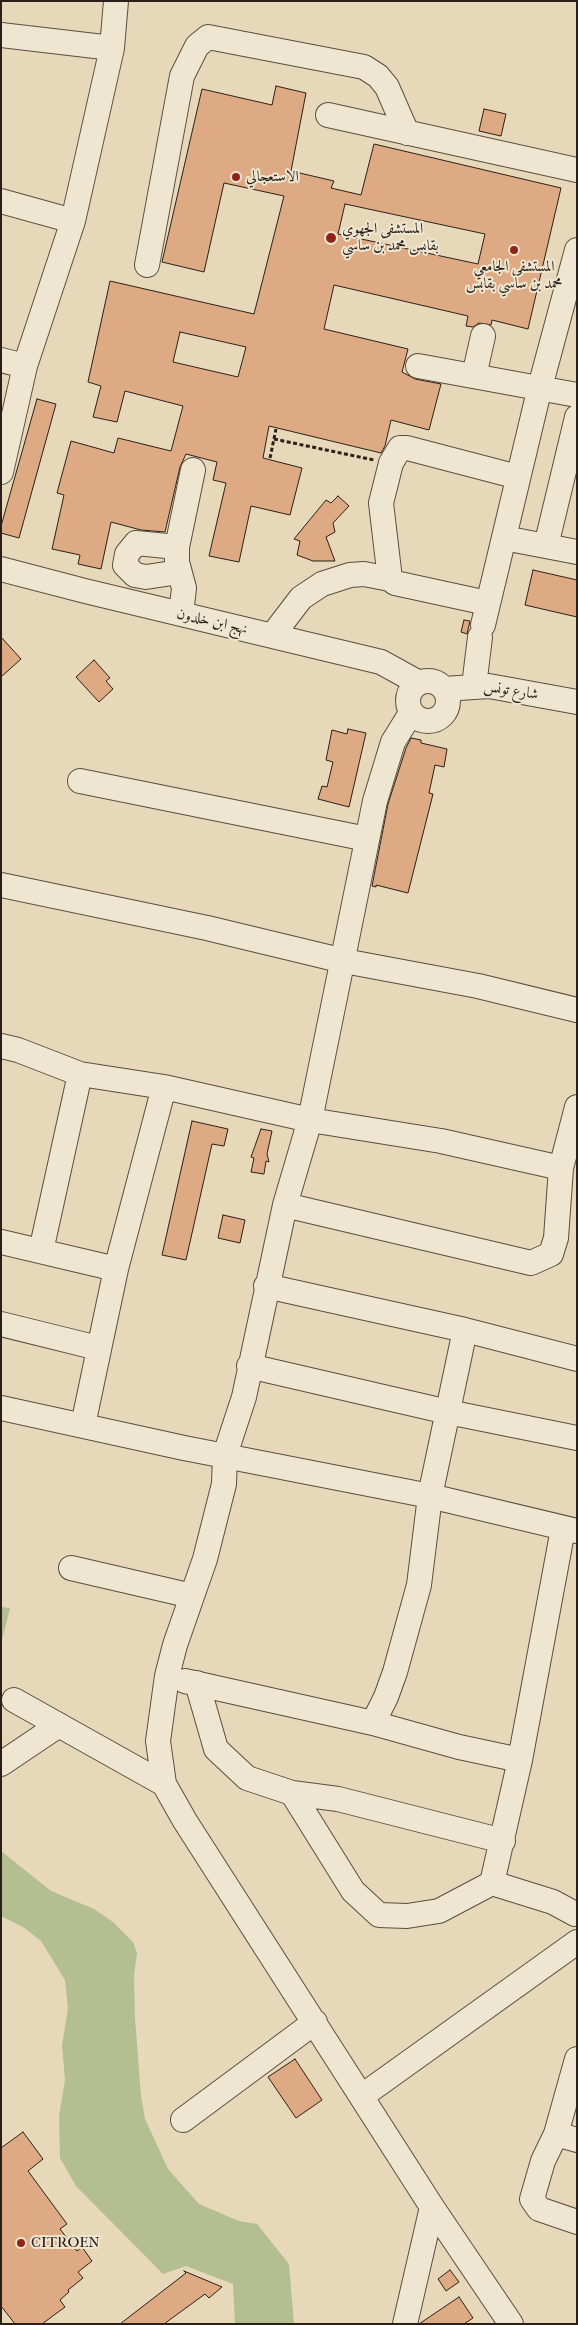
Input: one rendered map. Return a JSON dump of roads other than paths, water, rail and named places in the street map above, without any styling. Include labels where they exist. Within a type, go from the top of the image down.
[{"type":"street","points":[[1,472],[26,366],[73,221],[112,48],[116,1]]},
{"type":"street","points":[[1,35],[112,48]]},
{"type":"street","points":[[147,265],[182,76],[197,46],[208,37],[364,67],[378,76],[387,87],[407,132]]},
{"type":"street","points":[[328,116],[577,170]]},
{"type":"street","points":[[1,201],[73,221]]},
{"type":"street","points":[[474,686],[483,621],[540,387],[577,250]]},
{"type":"street","points":[[474,376],[483,336]]},
{"type":"street","points":[[1,360],[26,366]]},
{"type":"street","points":[[418,366],[576,394]]},
{"type":"street","points":[[546,546],[577,417]]},
{"type":"street","points":[[390,579],[381,503],[392,463],[400,448],[407,448],[518,477]]},
{"type":"street","points":[[181,614],[184,588],[179,572],[177,547],[193,470]]},
{"type":"street","points":[[504,538],[577,552]]},
{"type":"street","points":[[177,547],[136,543],[127,554],[125,565],[135,575],[146,576],[179,572]]},
{"type":"street","name":"نهج ابن خلدون","points":[[1,569],[381,662],[419,683]]},
{"type":"street","points":[[272,636],[301,598],[322,584],[350,575],[364,574],[390,579],[395,583],[483,621]]},
{"type":"street","points":[[433,681],[444,689],[448,704],[440,718],[424,722],[411,713],[408,706],[409,692],[419,683],[433,681]]},
{"type":"street","name":"شارع تونس","points":[[444,689],[474,686],[577,702]]},
{"type":"street","points":[[411,713],[393,742],[385,766],[367,839],[344,961],[310,1120],[285,1205],[266,1286],[244,1397],[225,1455],[224,1484],[205,1559],[167,1676],[158,1741],[164,1784],[212,1865],[315,2022],[432,2207],[511,2324]]},
{"type":"street","points":[[80,781],[367,839]]},
{"type":"street","points":[[1,885],[208,928],[344,961],[478,986],[577,1010]]},
{"type":"street","points":[[1,1046],[18,1050],[80,1074],[164,1087],[310,1120],[441,1141],[561,1168]]},
{"type":"street","points":[[42,1251],[80,1074]]},
{"type":"street","points":[[83,1425],[116,1269],[164,1087]]},
{"type":"street","points":[[285,1205],[531,1264],[551,1254],[559,1224],[561,1168],[577,1106]]},
{"type":"street","points":[[1,1242],[116,1269]]},
{"type":"street","points":[[266,1286],[465,1330],[577,1359]]},
{"type":"street","points":[[1,1324],[98,1348]]},
{"type":"street","points":[[374,1723],[395,1672],[419,1585],[430,1496],[465,1330]]},
{"type":"street","points":[[249,1366],[448,1412],[577,1438]]},
{"type":"street","points":[[1,1408],[430,1496],[570,1530],[492,1883]]},
{"type":"street","points":[[71,1568],[192,1596]]},
{"type":"street","points":[[167,1676],[374,1723],[460,1748],[520,1760]]},
{"type":"street","points":[[197,1683],[216,1748],[247,1778],[292,1793],[338,1799],[502,1841]]},
{"type":"street","points":[[14,1700],[164,1784]]},
{"type":"street","points":[[1,1764],[59,1725]]},
{"type":"street","points":[[292,1793],[353,1891],[379,1915],[407,1916],[439,1911],[492,1883],[553,1902],[576,1914]]},
{"type":"street","points":[[362,2096],[577,1942]]},
{"type":"street","points":[[183,2120],[315,2022]]},
{"type":"street","points":[[577,2059],[566,2137],[543,2161],[532,2199],[539,2209],[577,2222]]},
{"type":"street","points":[[405,2324],[432,2207]]},
{"type":"place","name":"الاستعجالي","points":[[236,177]]},
{"type":"place","name":"المستشفى الجهوي بقابس محمد بن ساسي","points":[[331,238]]},
{"type":"place","name":"المستشفى الجامعي محمد بن ساسي بقابس","points":[[514,250]]},
{"type":"place","name":"CITROEN","points":[[21,2243]]}]
